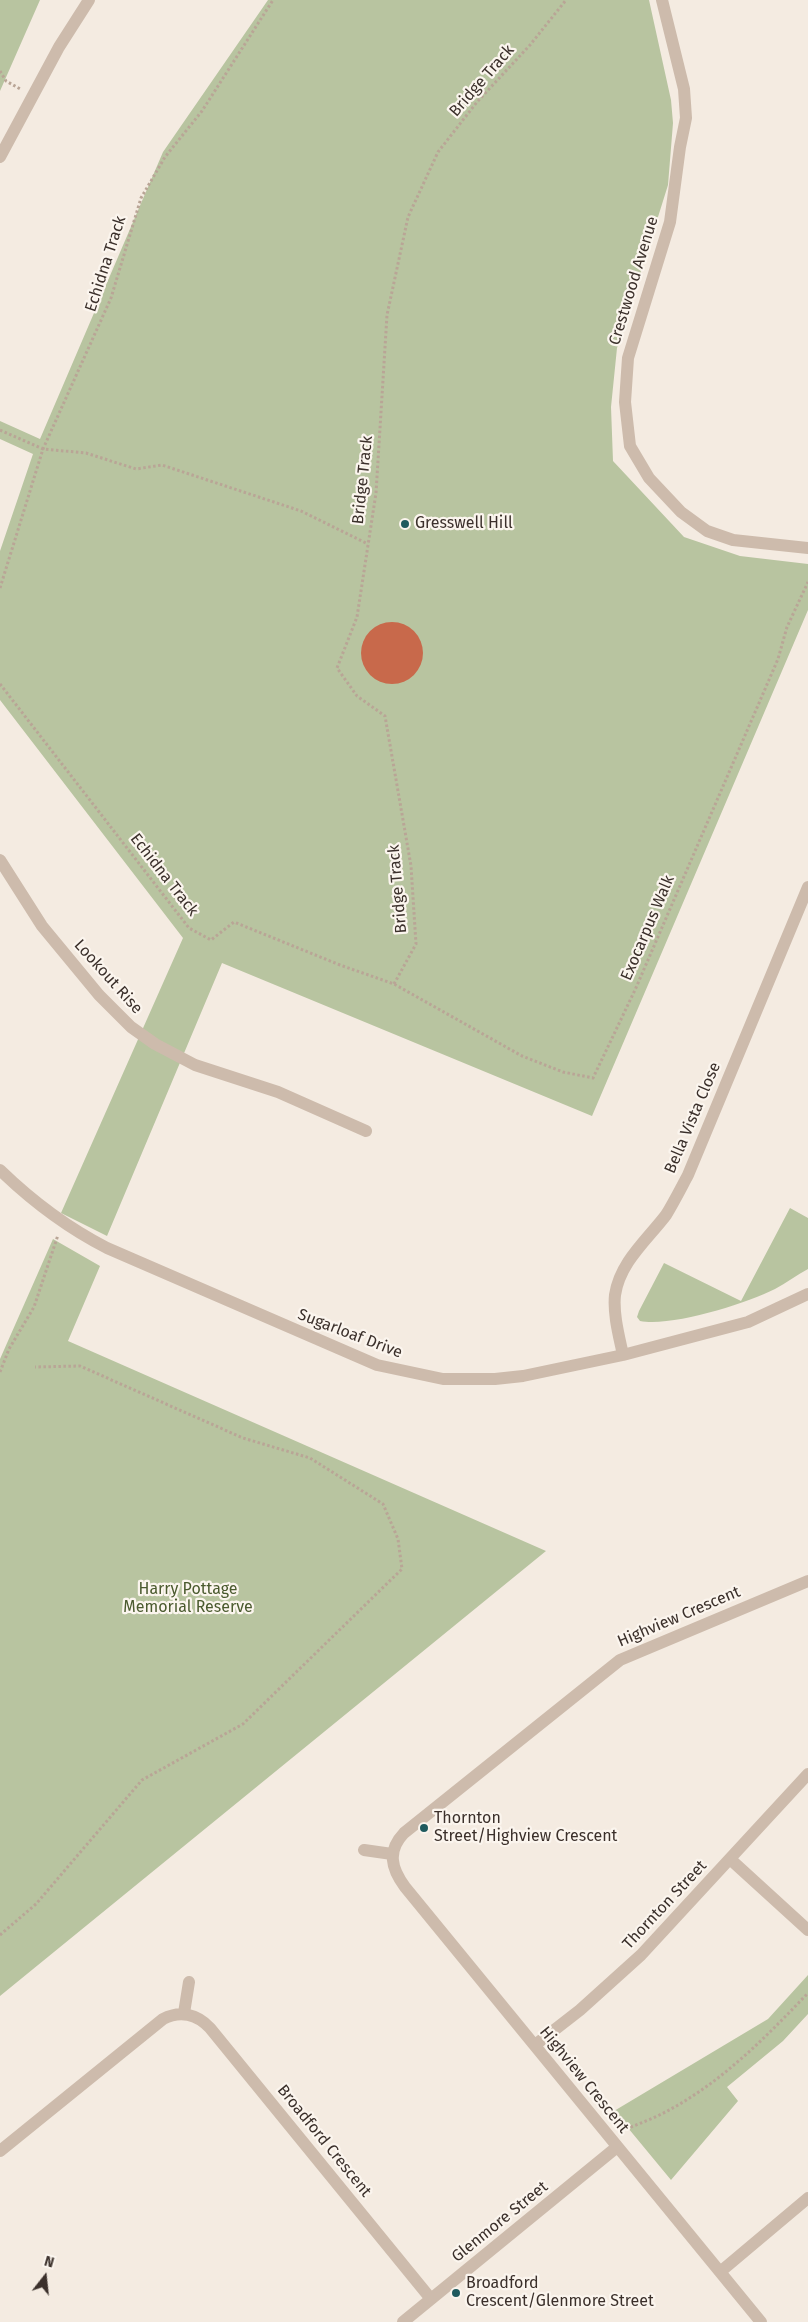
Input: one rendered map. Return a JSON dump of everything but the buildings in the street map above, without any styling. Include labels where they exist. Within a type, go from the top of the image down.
[{"type":"street","points":[[0,157],[59,47],[89,0]]},
{"type":"street","name":"Crestwood Avenue","points":[[662,0],[684,88],[686,118],[680,146],[670,222],[628,358],[625,402],[630,446],[649,478],[681,512],[707,531],[733,540],[808,548]]},
{"type":"street","name":"Lookout Rise","points":[[0,860],[42,926],[99,995],[131,1027],[155,1044],[195,1065],[278,1092],[366,1130]]},
{"type":"street","name":"Bella Vista Close","points":[[623,1355],[615,1311],[615,1295],[619,1279],[633,1254],[668,1212],[688,1174],[808,887]]},
{"type":"street","name":"Sugarloaf Drive","points":[[0,1170],[36,1202],[63,1222],[88,1238],[143,1265],[354,1356],[396,1371],[443,1379],[495,1379],[551,1372],[748,1322],[808,1294]]},
{"type":"street","name":"Highview Crescent","points":[[761,2322],[398,1877],[392,1864],[392,1854],[398,1839],[404,1832],[620,1660],[808,1581]]},
{"type":"street","name":"Thornton Street","points":[[534,2046],[628,1968],[808,1774]]},
{"type":"street","points":[[364,1850],[392,1854]]},
{"type":"street","points":[[730,1859],[808,1930]]},
{"type":"street","points":[[0,2151],[163,2019],[170,2015],[184,2013],[189,1982]]},
{"type":"street","name":"Broadford Crescent","points":[[184,2013],[203,2020],[210,2028],[431,2299]]},
{"type":"street","name":"Glenmore Street","points":[[403,2322],[617,2147]]},
{"type":"street","points":[[720,2272],[808,2198]]},
{"type":"path","name":"Echidna Track","points":[[0,588],[43,449],[111,298],[141,198],[165,157],[202,111],[273,0]]},
{"type":"path","name":"Bridge Track","points":[[394,984],[416,944],[412,866],[394,764],[385,716],[357,696],[337,668],[357,617],[376,493],[387,315],[408,217],[438,152],[477,102],[530,45],[566,0]]},
{"type":"path","points":[[0,71],[6,81],[32,96]]},
{"type":"path","points":[[0,430],[43,449],[86,453],[136,469],[162,466],[301,511],[368,544]]},
{"type":"path","name":"Exocarpus Walk","points":[[394,984],[522,1056],[563,1072],[592,1078],[635,990],[778,659],[787,627],[808,582]]},
{"type":"path","name":"Echidna Track","points":[[0,684],[189,928],[212,940],[234,922],[340,965],[394,984]]},
{"type":"path","points":[[0,1372],[9,1349],[34,1307],[63,1222]]},
{"type":"path","points":[[0,1935],[36,1904],[142,1780],[243,1724],[402,1569],[398,1539],[384,1504],[310,1458],[243,1438],[80,1366],[35,1367]]},
{"type":"path","points":[[626,2129],[671,2109],[706,2087],[768,2035],[808,1993]]},
{"type":"green space","points":[[0,0],[40,0],[0,91]]},
{"type":"green space","points":[[268,0],[649,0],[671,100],[673,123],[668,185],[617,348],[611,407],[613,461],[684,537],[740,556],[808,564],[808,610],[592,1116],[222,963],[107,1236],[61,1213],[183,938],[0,700],[0,551],[33,454],[0,439],[0,421],[40,439],[163,152]]},
{"type":"green space","points":[[790,1208],[808,1218],[808,1269],[762,1295],[708,1313],[670,1321],[654,1322],[640,1321],[637,1317],[664,1263],[741,1301]]},
{"type":"green space","name":"Harry Pottage Memorial Reserve","points":[[53,1239],[100,1266],[68,1341],[546,1551],[0,1996],[0,1359]]},
{"type":"green space","points":[[808,1975],[808,2014],[783,2041],[727,2087],[738,2101],[671,2180],[614,2111],[768,2019]]},
{"type":"place","name":"Gresswell Hill","points":[[405,524]]},
{"type":"place","name":"Thornton Street/Highview Crescent","points":[[424,1828]]},
{"type":"place","name":"Broadford Crescent/Glenmore Street","points":[[456,2293]]}]
